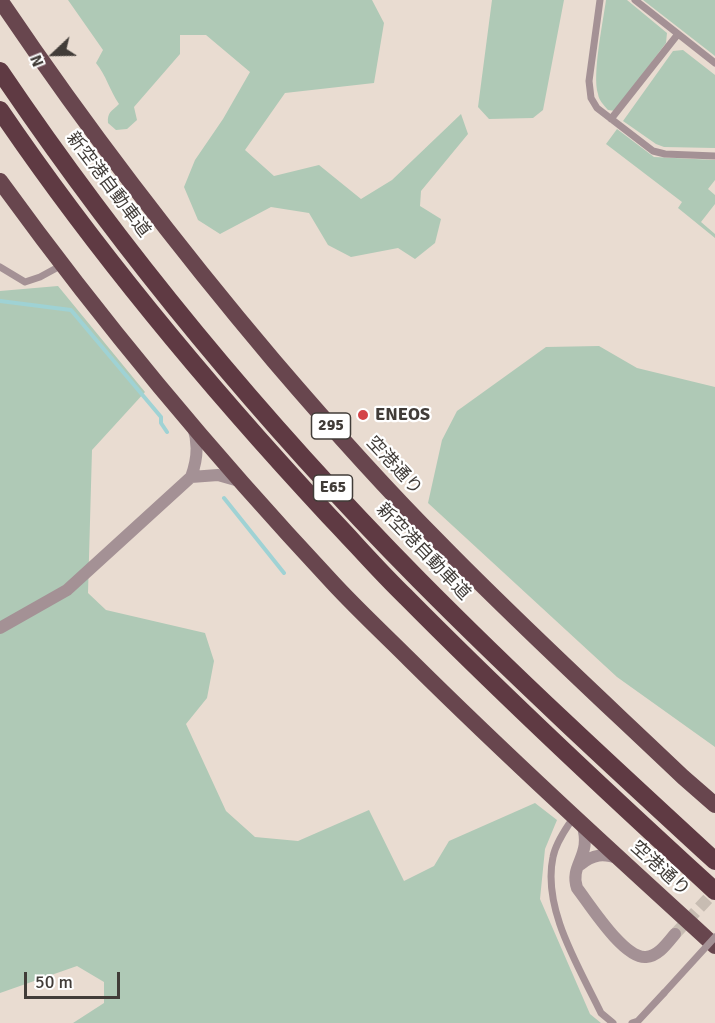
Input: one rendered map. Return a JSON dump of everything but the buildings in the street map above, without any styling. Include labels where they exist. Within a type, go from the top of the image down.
[{"type":"highway","name":"空港通り","points":[[0,0],[52,78],[172,237],[333,429],[439,542],[683,777],[715,805]]},
{"type":"highway","name":"新空港自動車道","points":[[0,71],[102,213],[174,305],[246,392],[318,473],[419,580],[537,696],[715,861]]},
{"type":"highway","name":"E65","points":[[0,110],[85,228],[230,407],[404,596],[587,774],[715,891]]},
{"type":"highway","name":"空港通り","points":[[0,181],[110,326],[242,482],[334,584],[575,823],[620,859],[715,946]]},
{"type":"highway","points":[[587,774],[648,839],[715,903]]},
{"type":"street","points":[[0,628],[67,590],[191,477],[197,447],[192,424]]},
{"type":"street","points":[[191,477],[219,475],[242,482]]},
{"type":"street","points":[[575,823],[585,832],[585,849],[574,874],[577,888],[618,941],[637,956],[647,957],[662,948],[675,934]]},
{"type":"street","points":[[577,868],[585,860],[600,854],[620,859]]},
{"type":"lane","points":[[600,0],[590,81],[591,98],[597,108],[653,151],[664,154],[715,156]]},
{"type":"lane","points":[[634,0],[715,63]]},
{"type":"lane","points":[[611,119],[678,34]]},
{"type":"lane","points":[[0,267],[25,282],[62,265]]},
{"type":"lane","points":[[575,823],[553,856],[554,910],[601,1013],[613,1023]]},
{"type":"lane","points":[[632,1023],[639,1020],[715,937]]},
{"type":"green space","points":[[68,0],[372,0],[384,23],[374,83],[285,93],[245,150],[274,176],[319,165],[361,199],[392,180],[461,114],[468,134],[421,191],[420,206],[441,219],[435,243],[415,259],[398,248],[351,257],[328,245],[309,213],[271,207],[220,234],[198,220],[184,187],[195,160],[223,119],[250,72],[206,35],[180,35],[180,54],[134,107],[137,120],[127,129],[116,130],[108,123],[108,116],[119,104],[96,63],[103,50]]},
{"type":"green space","points":[[492,0],[564,0],[543,110],[533,118],[489,119],[478,107]]},
{"type":"green space","points":[[606,0],[627,0],[667,33],[666,43],[615,111],[608,110],[602,103],[596,85]]},
{"type":"green space","points":[[643,0],[715,0],[715,56]]},
{"type":"green space","points":[[683,50],[715,75],[715,148],[664,147],[623,121],[673,51]]},
{"type":"green space","points":[[617,129],[654,157],[715,160],[715,180],[708,189],[715,195],[715,204],[701,222],[715,234],[715,238],[678,208],[682,202],[606,144]]},
{"type":"green space","points":[[58,286],[145,392],[92,450],[88,593],[106,610],[205,633],[214,661],[207,698],[186,724],[226,811],[255,837],[298,841],[369,810],[404,881],[434,866],[449,841],[535,803],[557,820],[545,849],[540,899],[590,1014],[601,1023],[73,1023],[104,1003],[104,982],[77,966],[0,993],[0,291]]},
{"type":"green space","points":[[599,346],[637,368],[715,387],[715,747],[617,677],[428,503],[442,440],[457,411],[546,347]]},
{"type":"waterway","points":[[0,301],[71,310],[161,417],[161,423],[167,432]]},
{"type":"waterway","points":[[224,498],[284,573]]},
{"type":"tunnel","points":[[675,934],[715,891]]},
{"type":"place","name":"ENEOS","points":[[363,415]]}]
